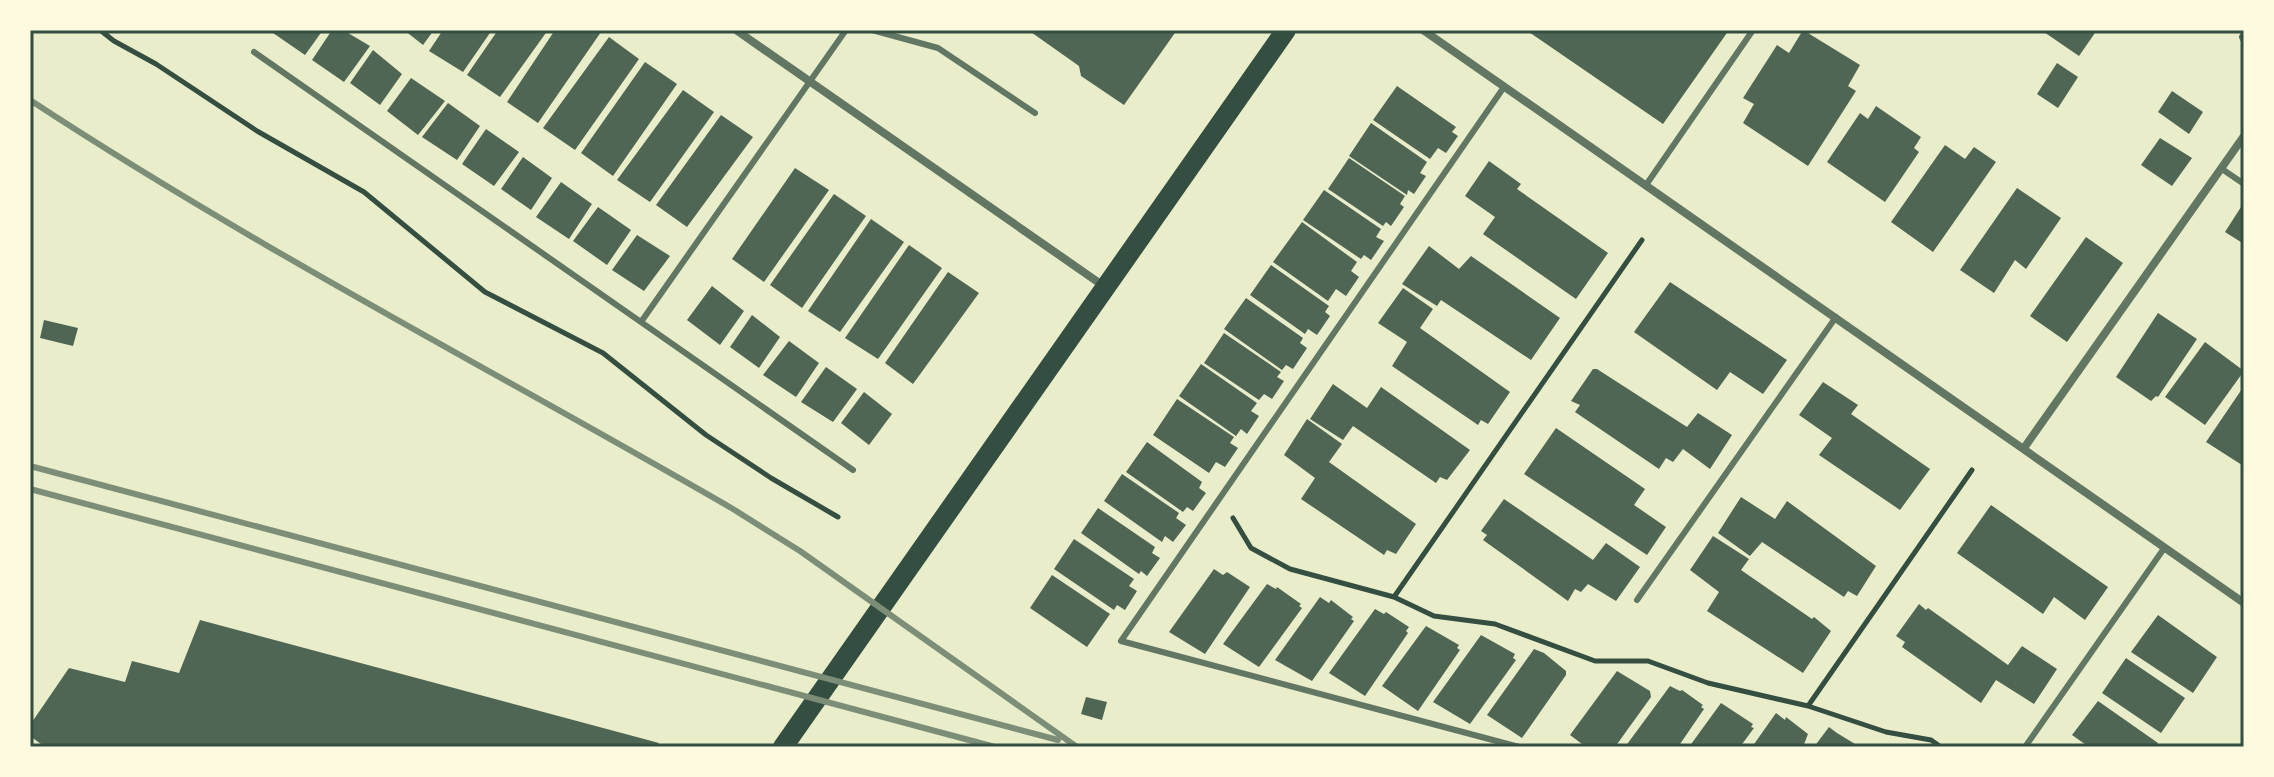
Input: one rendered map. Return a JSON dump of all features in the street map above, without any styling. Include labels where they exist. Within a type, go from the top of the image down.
[{"type":"main road","points":[[783,747],[1286,30]]},
{"type":"street","points":[[736,30],[1106,288]]},
{"type":"street","points":[[1423,30],[2244,603]]},
{"type":"street","points":[[2024,448],[2244,136]]},
{"type":"lane","points":[[641,322],[846,30]]},
{"type":"lane","points":[[872,30],[938,48],[1035,113]]},
{"type":"lane","points":[[1646,185],[1753,30]]},
{"type":"lane","points":[[254,52],[853,470]]},
{"type":"lane","points":[[1504,87],[1121,641],[1519,747]]},
{"type":"lane","points":[[2222,169],[2244,184]]},
{"type":"lane","points":[[1637,600],[1836,317]]},
{"type":"lane","points":[[2025,747],[2165,547]]},
{"type":"path","points":[[100,30],[257,131],[364,192],[485,292],[603,353],[706,435],[838,517]]},
{"type":"path","points":[[1394,597],[1642,240]]},
{"type":"path","points":[[1808,706],[1972,470]]},
{"type":"path","points":[[1220,497],[1251,548],[1290,569],[1394,597],[1434,616],[1495,624],[1595,661],[1648,661],[1708,683],[1808,706],[1886,732],[1931,740],[1941,747]]},
{"type":"building","points":[[275,30],[323,30],[305,55],[273,33]]},
{"type":"building","points":[[332,30],[343,30],[370,46],[344,82],[312,60]]},
{"type":"building","points":[[404,30],[434,30],[423,45]]},
{"type":"building","points":[[443,30],[492,30],[463,72],[429,51]]},
{"type":"building","points":[[498,30],[548,30],[500,97],[467,75]]},
{"type":"building","points":[[555,30],[601,32],[538,123],[507,102]]},
{"type":"building","points":[[1028,30],[1177,30],[1124,105],[1081,76],[1079,66]]},
{"type":"building","points":[[1526,30],[1729,30],[1663,124]]},
{"type":"building","points":[[1803,30],[1860,65],[1848,86],[1856,91],[1808,166],[1743,123],[1754,104],[1743,98],[1777,45],[1789,53]]},
{"type":"building","points":[[2041,30],[2097,30],[2079,56]]},
{"type":"building","points":[[609,37],[639,59],[575,150],[543,128]]},
{"type":"building","points":[[373,50],[402,74],[380,105],[350,83]]},
{"type":"building","points":[[645,62],[677,84],[613,176],[581,153]]},
{"type":"building","points":[[2057,63],[2078,77],[2058,108],[2037,94]]},
{"type":"building","points":[[411,78],[445,101],[418,135],[387,111]]},
{"type":"building","points":[[1397,86],[1456,127],[1452,132],[1458,136],[1446,153],[1438,148],[1430,159],[1373,120]]},
{"type":"building","points":[[683,90],[714,112],[650,202],[617,180]]},
{"type":"building","points":[[2172,91],[2203,112],[2189,134],[2158,112]]},
{"type":"building","points":[[448,103],[480,126],[457,160],[422,137]]},
{"type":"building","points":[[1876,106],[1921,137],[1914,148],[1919,152],[1885,202],[1827,162],[1860,113],[1868,119]]},
{"type":"building","points":[[721,115],[753,137],[687,227],[656,205]]},
{"type":"building","points":[[1371,123],[1427,162],[1420,173],[1426,176],[1414,194],[1408,190],[1407,195],[1349,156]]},
{"type":"building","points":[[486,129],[519,152],[494,186],[462,164]]},
{"type":"building","points":[[2160,138],[2192,158],[2172,186],[2141,165]]},
{"type":"building","points":[[1945,145],[1965,159],[1974,147],[1996,162],[1933,252],[1891,222]]},
{"type":"building","points":[[523,157],[552,178],[531,210],[501,189]]},
{"type":"building","points":[[1349,158],[1405,196],[1400,204],[1404,207],[1391,226],[1386,222],[1383,226],[1328,189]]},
{"type":"building","points":[[1489,161],[1521,184],[1517,189],[1608,253],[1576,299],[1483,234],[1495,217],[1465,196]]},
{"type":"building","points":[[795,168],[829,190],[764,282],[732,259]]},
{"type":"building","points":[[561,182],[592,204],[569,239],[536,217]]},
{"type":"building","points":[[2017,188],[2061,218],[2026,269],[2015,260],[1994,293],[1960,270]]},
{"type":"building","points":[[1324,190],[1381,229],[1376,237],[1384,241],[1371,260],[1364,255],[1361,259],[1303,220]]},
{"type":"building","points":[[834,194],[866,216],[802,308],[770,285]]},
{"type":"building","points":[[598,207],[631,230],[607,265],[573,241]]},
{"type":"building","points":[[2241,207],[2244,208],[2244,244],[2225,232]]},
{"type":"building","points":[[871,219],[904,242],[840,332],[808,311]]},
{"type":"building","points":[[1302,222],[1357,262],[1351,271],[1359,277],[1346,296],[1336,289],[1328,301],[1273,262]]},
{"type":"building","points":[[637,235],[670,256],[644,291],[612,270]]},
{"type":"building","points":[[2086,237],[2123,263],[2067,342],[2030,316]]},
{"type":"building","points":[[909,245],[942,268],[878,359],[845,338]]},
{"type":"building","points":[[1429,246],[1459,269],[1471,256],[1560,318],[1531,360],[1441,300],[1437,306],[1402,284]]},
{"type":"building","points":[[1271,265],[1329,306],[1325,312],[1330,316],[1317,335],[1308,329],[1305,334],[1250,295]]},
{"type":"building","points":[[948,272],[979,293],[913,384],[885,363]]},
{"type":"building","points":[[1670,282],[1787,360],[1763,394],[1730,372],[1717,390],[1634,332]]},
{"type":"building","points":[[712,286],[744,311],[720,345],[687,320]]},
{"type":"building","points":[[1403,288],[1433,309],[1420,328],[1510,392],[1488,424],[1481,420],[1478,425],[1392,366],[1407,342],[1378,323]]},
{"type":"building","points":[[1246,298],[1303,338],[1300,343],[1307,348],[1293,369],[1286,365],[1282,370],[1224,329]]},
{"type":"building","points":[[2158,313],[2197,339],[2158,397],[2151,401],[2116,377]]},
{"type":"building","points":[[752,315],[780,337],[759,368],[730,347]]},
{"type":"building","points":[[44,320],[78,328],[73,346],[40,338]]},
{"type":"building","points":[[1224,333],[1281,372],[1277,377],[1284,381],[1272,399],[1264,394],[1259,400],[1204,363]]},
{"type":"building","points":[[789,341],[819,363],[796,397],[763,375]]},
{"type":"building","points":[[2205,342],[2244,371],[2205,425],[2165,397]]},
{"type":"building","points":[[1201,364],[1257,403],[1251,411],[1259,416],[1247,434],[1241,429],[1236,436],[1179,396]]},
{"type":"building","points":[[826,367],[857,389],[833,422],[801,402]]},
{"type":"building","points":[[1593,369],[1687,427],[1698,413],[1732,435],[1710,469],[1683,449],[1673,462],[1666,458],[1659,469],[1575,412],[1580,405],[1571,401]]},
{"type":"building","points":[[1823,382],[1858,405],[1851,414],[1930,469],[1900,510],[1819,455],[1832,438],[1799,415]]},
{"type":"building","points":[[1333,384],[1367,408],[1381,387],[1470,450],[1447,480],[1440,477],[1436,483],[1353,426],[1343,440],[1310,419]]},
{"type":"building","points":[[2244,386],[2244,462],[2242,465],[2206,442]]},
{"type":"building","points":[[864,392],[892,414],[869,445],[841,423]]},
{"type":"building","points":[[1177,399],[1234,437],[1230,443],[1238,448],[1225,467],[1216,462],[1209,473],[1153,435]]},
{"type":"building","points":[[1307,419],[1342,444],[1329,462],[1416,524],[1396,554],[1387,550],[1384,555],[1301,499],[1315,478],[1284,455]]},
{"type":"building","points":[[1556,428],[1645,489],[1634,505],[1666,527],[1647,555],[1524,474]]},
{"type":"building","points":[[1147,442],[1202,482],[1199,488],[1206,493],[1193,511],[1187,507],[1183,512],[1126,472]]},
{"type":"building","points":[[1122,474],[1179,513],[1176,518],[1186,525],[1173,542],[1165,536],[1162,542],[1104,501]]},
{"type":"building","points":[[1741,497],[1775,519],[1787,501],[1876,566],[1857,596],[1848,591],[1844,597],[1762,542],[1750,556],[1718,533]]},
{"type":"building","points":[[1504,499],[1593,560],[1606,543],[1640,567],[1616,601],[1588,584],[1581,592],[1575,589],[1568,601],[1483,540],[1487,535],[1481,531]]},
{"type":"building","points":[[1991,505],[2108,587],[2085,620],[2054,597],[2043,614],[1957,553]]},
{"type":"building","points":[[1098,508],[1155,547],[1152,553],[1160,558],[1147,576],[1141,571],[1139,574],[1081,533]]},
{"type":"building","points":[[1713,536],[1749,559],[1741,570],[1831,631],[1803,673],[1707,611],[1719,592],[1690,570]]},
{"type":"building","points":[[1074,539],[1134,579],[1129,586],[1137,591],[1125,610],[1117,605],[1114,610],[1054,569]]},
{"type":"building","points":[[1214,569],[1223,575],[1227,572],[1250,587],[1205,654],[1169,632]]},
{"type":"building","points":[[1052,575],[1110,614],[1087,647],[1030,608]]},
{"type":"building","points":[[1267,584],[1277,587],[1301,604],[1299,606],[1302,608],[1259,667],[1223,644]]},
{"type":"building","points":[[1320,597],[1329,603],[1331,600],[1354,621],[1312,681],[1275,660]]},
{"type":"building","points":[[1919,604],[2008,665],[2022,646],[2057,669],[2034,704],[1996,680],[1981,703],[1902,647],[1905,642],[1896,636]]},
{"type":"building","points":[[1375,609],[1384,614],[1386,612],[1409,627],[1365,696],[1329,673]]},
{"type":"building","points":[[2158,615],[2217,657],[2193,693],[2131,652]]},
{"type":"building","points":[[200,620],[659,743],[656,747],[45,747],[30,736],[30,725],[69,668],[125,682],[132,661],[179,673]]},
{"type":"building","points":[[1426,626],[1459,645],[1457,648],[1460,650],[1418,711],[1382,686]]},
{"type":"building","points":[[1481,635],[1515,654],[1513,658],[1516,660],[1470,724],[1433,702]]},
{"type":"building","points":[[1534,649],[1544,653],[1566,671],[1566,675],[1522,738],[1487,715]]},
{"type":"building","points":[[2126,658],[2185,698],[2161,733],[2102,693]]},
{"type":"building","points":[[1617,671],[1650,691],[1651,697],[1615,747],[1586,747],[1570,735]]},
{"type":"building","points":[[1670,686],[1682,690],[1704,709],[1678,747],[1625,747]]},
{"type":"building","points":[[1086,697],[1107,702],[1102,720],[1081,714]]},
{"type":"building","points":[[2098,701],[2158,743],[2155,747],[2089,747],[2072,735]]},
{"type":"building","points":[[1721,703],[1753,724],[1751,727],[1754,728],[1740,747],[1689,747]]},
{"type":"building","points":[[1776,713],[1808,734],[1803,747],[1752,747]]},
{"type":"building","points":[[1829,727],[1837,733],[1860,747],[1814,747]]},
{"type":"railway","points":[[30,100],[290,259],[733,509],[800,551],[1077,747]]},
{"type":"railway","points":[[30,466],[1058,740]]},
{"type":"railway","points":[[30,489],[995,747]]}]
